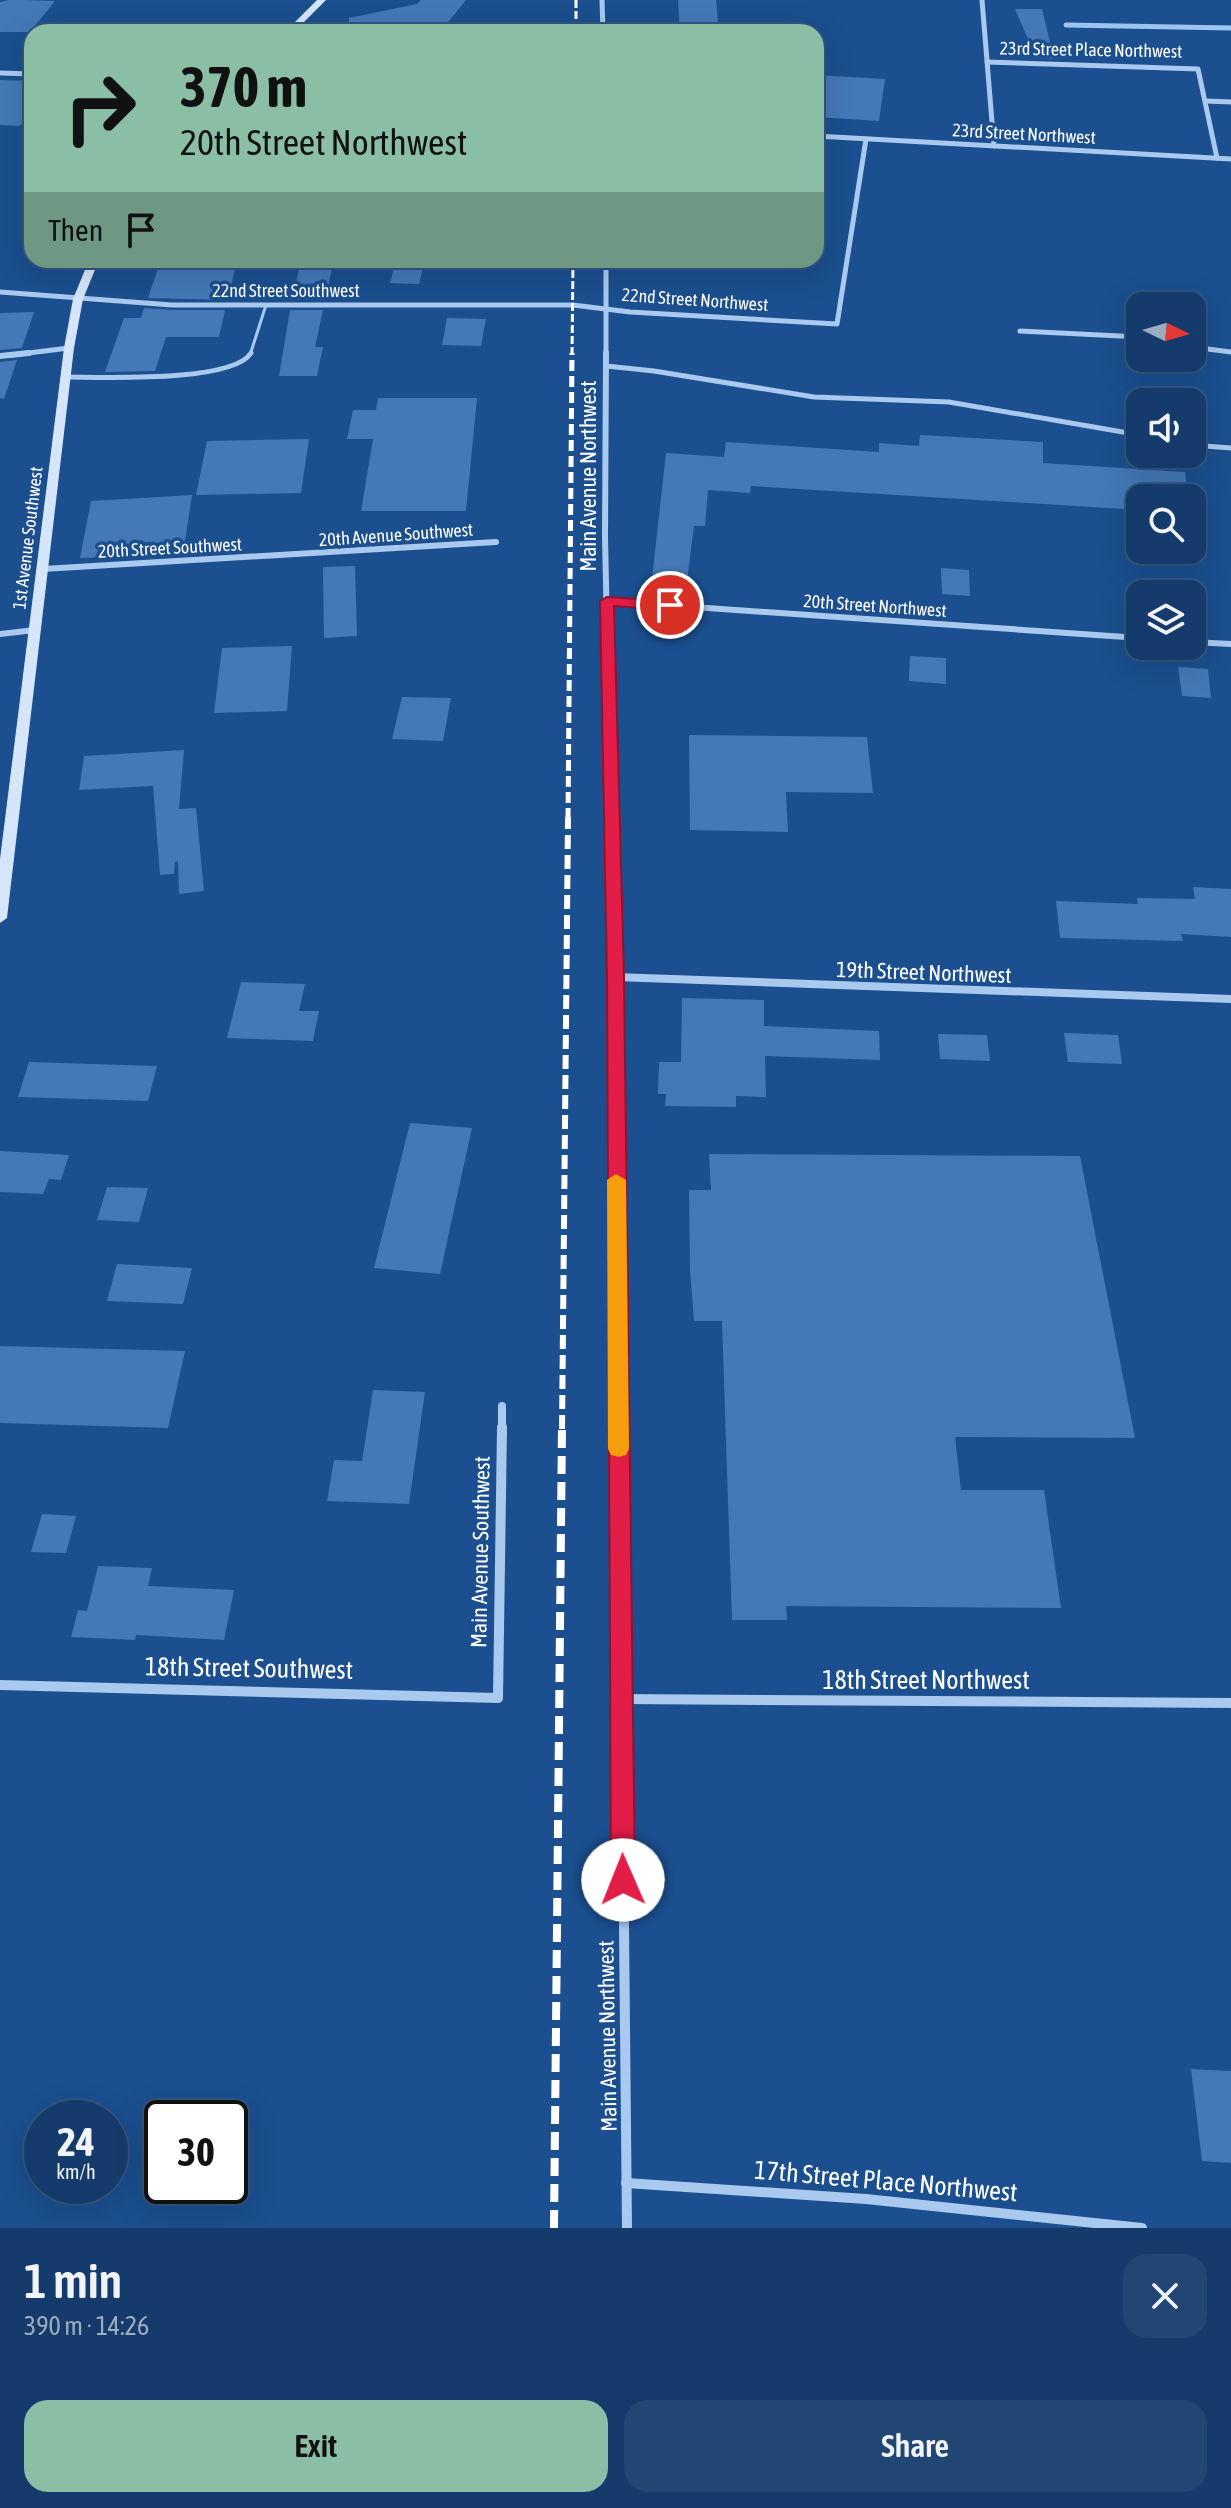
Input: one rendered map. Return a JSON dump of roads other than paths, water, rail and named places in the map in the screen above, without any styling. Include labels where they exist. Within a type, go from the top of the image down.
[{"type":"main road","points":[[297,24],[322,0]]},
{"type":"main road","name":"1st Avenue Southwest","points":[[0,918],[69,348],[78,299],[91,268]]},
{"type":"street","points":[[602,0],[603,24]]},
{"type":"street","points":[[982,0],[994,146]]},
{"type":"street","name":"23rd Street Place Northwest","points":[[987,62],[1198,69],[1217,158]]},
{"type":"street","points":[[0,73],[24,74]]},
{"type":"street","points":[[1206,101],[1231,102]]},
{"type":"street","name":"23rd Street Northwest","points":[[824,136],[1231,159]]},
{"type":"street","name":"22nd Street Northwest","points":[[573,305],[630,312],[837,324],[866,139]]},
{"type":"street","name":"Main Avenue Northwest","points":[[606,268],[607,601],[615,977],[627,2228]]},
{"type":"street","name":"22nd Street Southwest","points":[[0,292],[140,304],[573,305]]},
{"type":"street","points":[[1020,331],[1126,336]]},
{"type":"street","points":[[0,356],[69,348]]},
{"type":"street","points":[[1206,349],[1231,352]]},
{"type":"street","name":"20th Avenue Southwest","points":[[298,556],[496,542]]},
{"type":"street","name":"20th Street Southwest","points":[[43,569],[298,556]]},
{"type":"street","name":"20th Street Northwest","points":[[607,601],[1126,637]]},
{"type":"street","points":[[0,634],[35,630]]},
{"type":"street","points":[[1206,643],[1231,644]]},
{"type":"street","name":"19th Street Northwest","points":[[615,977],[1231,999]]},
{"type":"street","name":"Main Avenue Southwest","points":[[498,1698],[502,1406]]},
{"type":"street","name":"18th Street Southwest","points":[[0,1685],[498,1698]]},
{"type":"street","name":"18th Street Northwest","points":[[621,1699],[1231,1703]]},
{"type":"street","name":"17th Street Place Northwest","points":[[626,2183],[866,2199],[1142,2228]]},
{"type":"lane","points":[[65,377],[211,373],[237,368],[248,358],[266,305]]},
{"type":"lane","points":[[606,366],[654,368],[720,383],[804,396],[921,399],[1017,412],[1126,432]]},
{"type":"lane","points":[[1206,446],[1231,448]]},
{"type":"waterway","points":[[1066,25],[1231,28]]},
{"type":"railway","points":[[576,0],[576,24]]},
{"type":"railway","points":[[572,355],[573,268]]},
{"type":"railway","points":[[568,819],[572,353]]},
{"type":"railway","points":[[562,1429],[568,817]]},
{"type":"railway","points":[[554,2228],[562,1427]]}]
